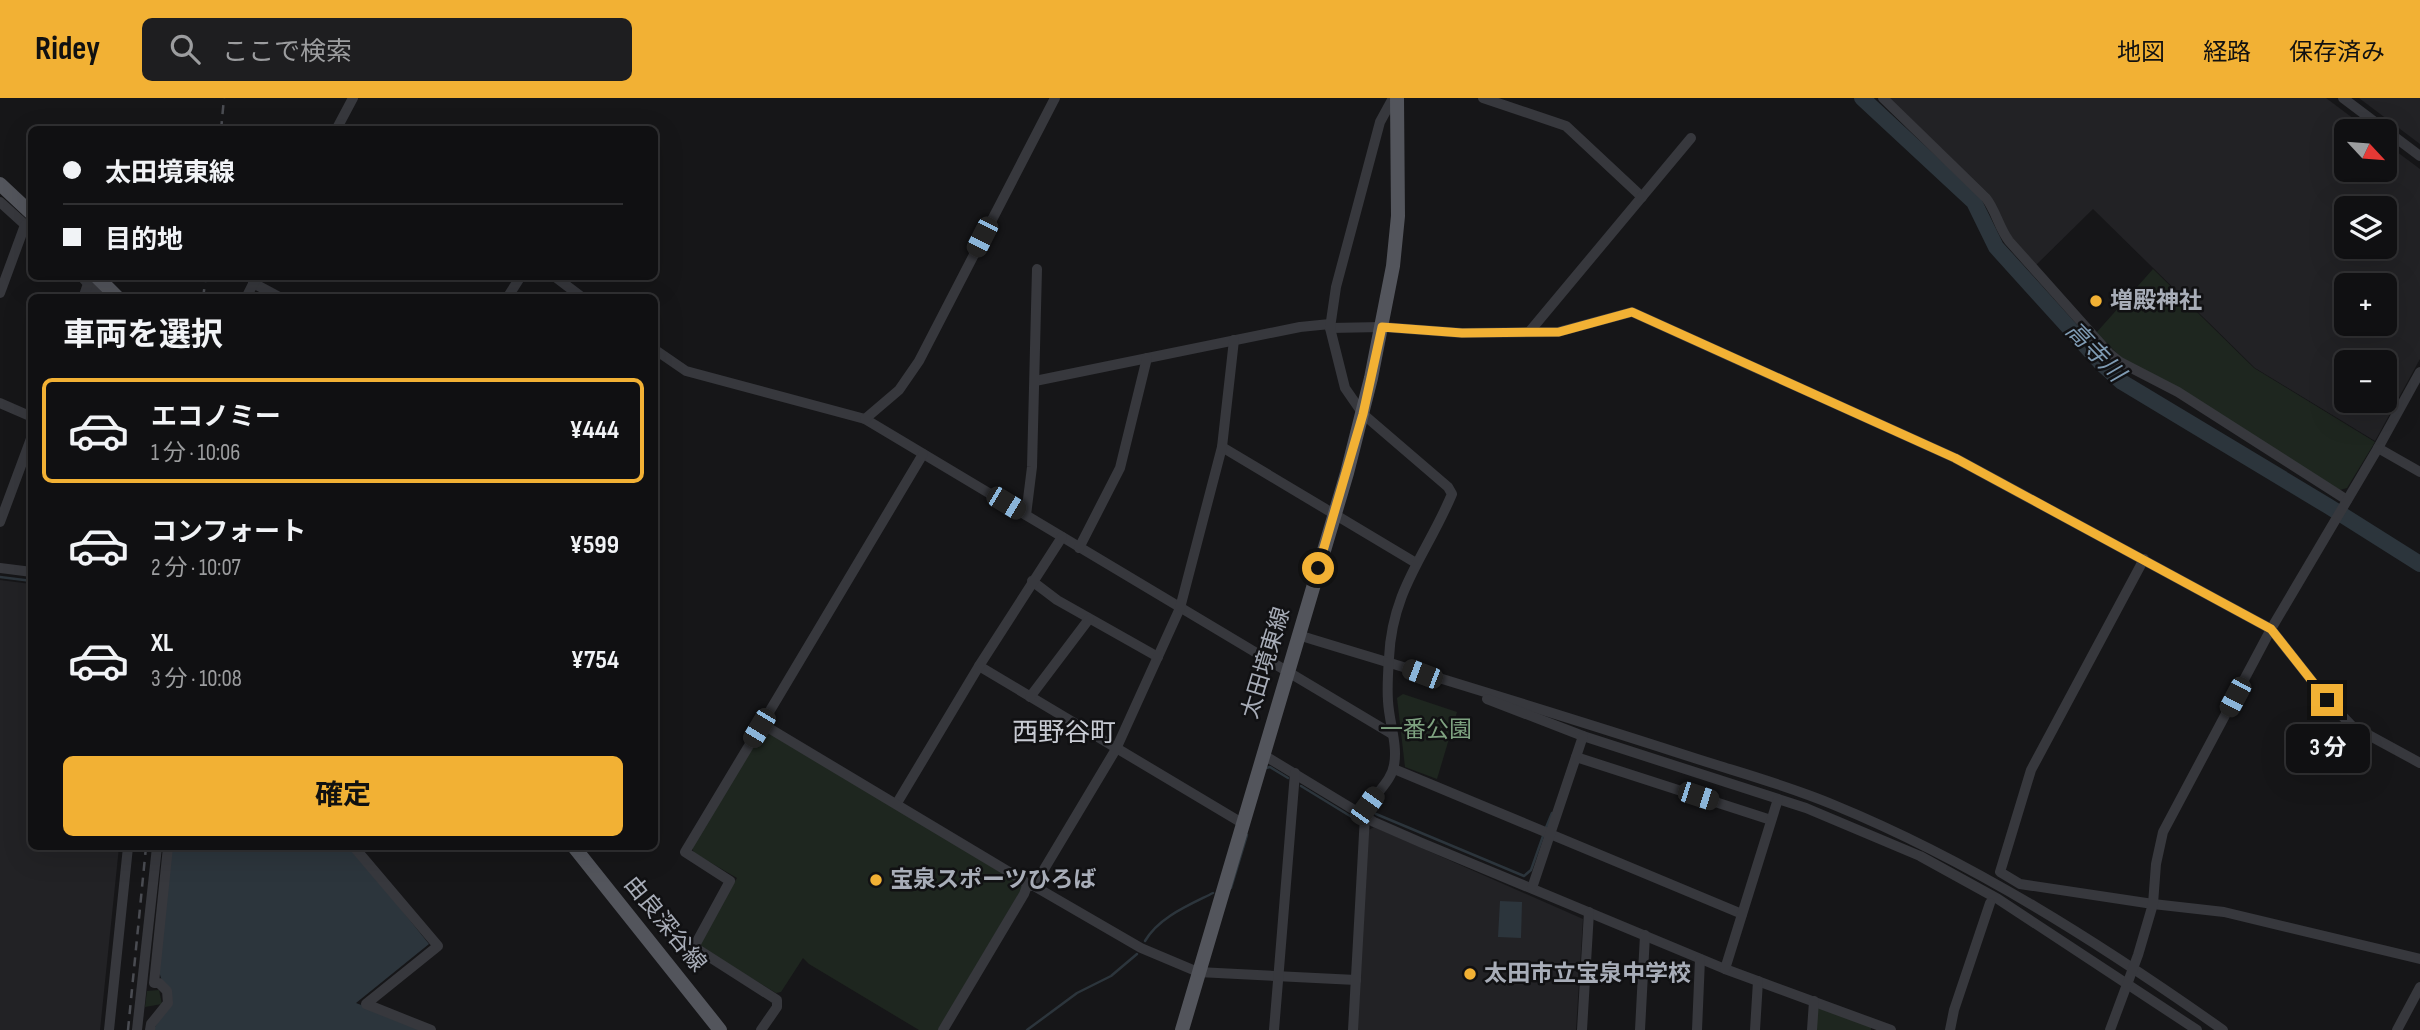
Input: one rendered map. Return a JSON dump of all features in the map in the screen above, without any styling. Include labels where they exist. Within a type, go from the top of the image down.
[{"type":"main road","name":"太田境東線","points":[[1182,1030],[1363,414],[1393,266],[1398,216],[1395,98]]},
{"type":"main road","points":[[0,184],[28,222]]},
{"type":"main road","points":[[90,280],[112,294]]},
{"type":"main road","name":"由良深谷線","points":[[576,850],[720,1030]]},
{"type":"street","points":[[338,126],[353,98]]},
{"type":"street","points":[[865,419],[899,390],[919,361],[1055,98]]},
{"type":"street","points":[[1353,1030],[1365,816],[1367,806],[1394,769],[1388,700],[1394,663],[1396,610],[1416,563],[1452,494],[1448,487],[1363,414],[1345,388],[1330,326],[1336,287],[1380,122],[1395,98]]},
{"type":"street","points":[[1483,98],[1566,126],[1642,197]]},
{"type":"street","points":[[1883,98],[1986,198],[2009,241],[2109,354],[2178,393],[2346,503]]},
{"type":"street","points":[[2343,98],[2420,156]]},
{"type":"street","points":[[1530,331],[1691,138]]},
{"type":"street","points":[[0,202],[28,222]]},
{"type":"street","points":[[0,293],[28,225]]},
{"type":"street","points":[[1026,515],[1032,467],[1037,269]]},
{"type":"street","points":[[255,280],[275,294]]},
{"type":"street","points":[[559,280],[578,294]]},
{"type":"street","points":[[1035,381],[1300,327],[1382,327],[1462,333],[1559,332],[1632,312],[1955,458],[2271,629],[2327,700],[2352,726],[2420,763]]},
{"type":"street","points":[[943,1030],[1116,749],[1180,608],[1222,447],[1234,341]]},
{"type":"street","points":[[658,352],[686,370],[865,419],[1392,734]]},
{"type":"street","points":[[1080,548],[1120,468],[1147,358]]},
{"type":"street","points":[[2110,1030],[2153,904],[2156,864],[2163,832],[2271,629],[2420,372]]},
{"type":"street","points":[[0,403],[28,415]]},
{"type":"street","points":[[0,522],[28,447]]},
{"type":"street","points":[[1222,447],[1416,563]]},
{"type":"street","points":[[2378,448],[2420,471]]},
{"type":"street","points":[[761,1030],[777,1007],[775,997],[694,947],[730,881],[685,852],[923,454]]},
{"type":"street","points":[[897,803],[979,666],[1062,537]]},
{"type":"street","points":[[2144,559],[2031,770],[2000,873],[2020,884],[2224,912],[2420,959]]},
{"type":"street","points":[[0,568],[28,572]]},
{"type":"street","points":[[1032,581],[1057,600],[1157,657]]},
{"type":"street","points":[[1030,697],[1089,619]]},
{"type":"street","points":[[1298,635],[1790,788],[1833,804],[1915,841],[1998,884],[2133,969],[2223,1030]]},
{"type":"street","points":[[1394,663],[1583,736],[1778,799],[1861,830],[1920,856],[1998,899],[2197,1030]]},
{"type":"street","points":[[979,666],[1242,823]]},
{"type":"street","points":[[762,724],[1024,881],[1028,889],[1141,948],[1198,972],[1356,980]]},
{"type":"street","points":[[1532,888],[1583,736]]},
{"type":"street","points":[[1262,754],[1365,816],[1422,843],[1725,969],[1814,1001],[1871,1026],[1891,1030]]},
{"type":"street","points":[[1576,757],[1771,820]]},
{"type":"street","points":[[1394,769],[1742,914]]},
{"type":"street","points":[[1274,1030],[1295,773]]},
{"type":"street","points":[[1725,969],[1778,799]]},
{"type":"street","points":[[109,1030],[128,850]]},
{"type":"street","points":[[137,1030],[157,850]]},
{"type":"street","points":[[150,1030],[151,1024],[168,1003],[167,991],[159,983],[154,983],[168,850]]},
{"type":"street","points":[[357,850],[438,946],[366,1004],[432,1030]]},
{"type":"street","points":[[1950,1030],[1954,1010],[1990,903]]},
{"type":"street","points":[[1582,1030],[1589,912]]},
{"type":"street","points":[[1640,1030],[1645,935]]},
{"type":"street","points":[[1697,1030],[1700,959]]},
{"type":"street","points":[[1755,1030],[1758,981]]},
{"type":"street","points":[[2397,1030],[2420,987]]},
{"type":"street","points":[[1812,1030],[1814,1001]]},
{"type":"shaded area","points":[[1889,98],[2326,98],[2354,119],[2334,119],[2334,182],[2398,182],[2398,153],[2420,169],[2420,359],[2397,401],[2397,350],[2334,350],[2334,413],[2390,413],[2375,441],[2255,368],[2093,209],[2036,265],[2008,233],[1990,195]]},
{"type":"shaded area","points":[[2359,98],[2420,98],[2420,144],[2398,127],[2398,119],[2387,119]]},
{"type":"shaded area","points":[[0,580],[28,584],[28,850],[119,850],[100,1030],[0,1030]]},
{"type":"shaded area","name":"太田市立宝泉中学校","points":[[1374,827],[1583,919],[1576,1030],[1357,1030],[1367,831]]},
{"type":"shaded area","points":[[171,850],[353,850],[429,944],[356,1003],[427,1030],[153,1030],[169,1005],[158,968]]},
{"type":"shaded area","points":[[1500,901],[1522,902],[1521,938],[1498,937]]},
{"type":"green space","points":[[2153,269],[2254,368],[2375,442],[2347,488],[2340,490],[2122,358],[2096,333]]},
{"type":"green space","name":"一番公園","points":[[1403,694],[1457,712],[1437,779],[1405,767],[1397,698]]},
{"type":"green space","name":"宝泉スポーツひろば","points":[[767,730],[1021,883],[1022,888],[938,1030],[919,1030],[803,958],[781,992],[776,993],[699,946],[698,942],[737,878],[694,853],[692,848],[762,731]]},
{"type":"green space","points":[[159,990],[162,1004],[145,1007],[147,991]]},
{"type":"green space","points":[[1814,1001],[1871,1022],[1871,1030],[1812,1030]]},
{"type":"waterway","name":"高寺川","points":[[1862,98],[1974,202],[1996,247],[2101,363],[2122,382],[2420,564]]},
{"type":"waterway","points":[[0,577],[28,580]]},
{"type":"waterway","points":[[1266,768],[1270,767],[1288,778]]},
{"type":"waterway","points":[[1301,786],[1355,819]]},
{"type":"waterway","points":[[1545,830],[1552,813]]},
{"type":"waterway","points":[[1376,814],[1524,876],[1531,870],[1543,836]]},
{"type":"waterway","points":[[1231,888],[1247,835]]},
{"type":"waterway","points":[[1145,941],[1166,918],[1213,893]]},
{"type":"waterway","points":[[1027,1030],[1077,993],[1111,976],[1137,954]]},
{"type":"railway","points":[[221,126],[224,98]]},
{"type":"railway","points":[[204,294],[205,280]]},
{"type":"railway","points":[[128,1030],[146,850]]},
{"type":"place","name":"増殿神社","points":[[2096,301]]},
{"type":"place","name":"宝泉スポーツひろば","points":[[876,880]]},
{"type":"place","name":"太田市立宝泉中学校","points":[[1470,974]]},
{"type":"district","name":"西野谷町","points":[[1064,733]]},
{"type":"route","points":[[1318,568],[1363,414],[1382,327],[1462,333],[1559,332],[1632,312],[1955,458],[2271,629],[2327,700]]}]
